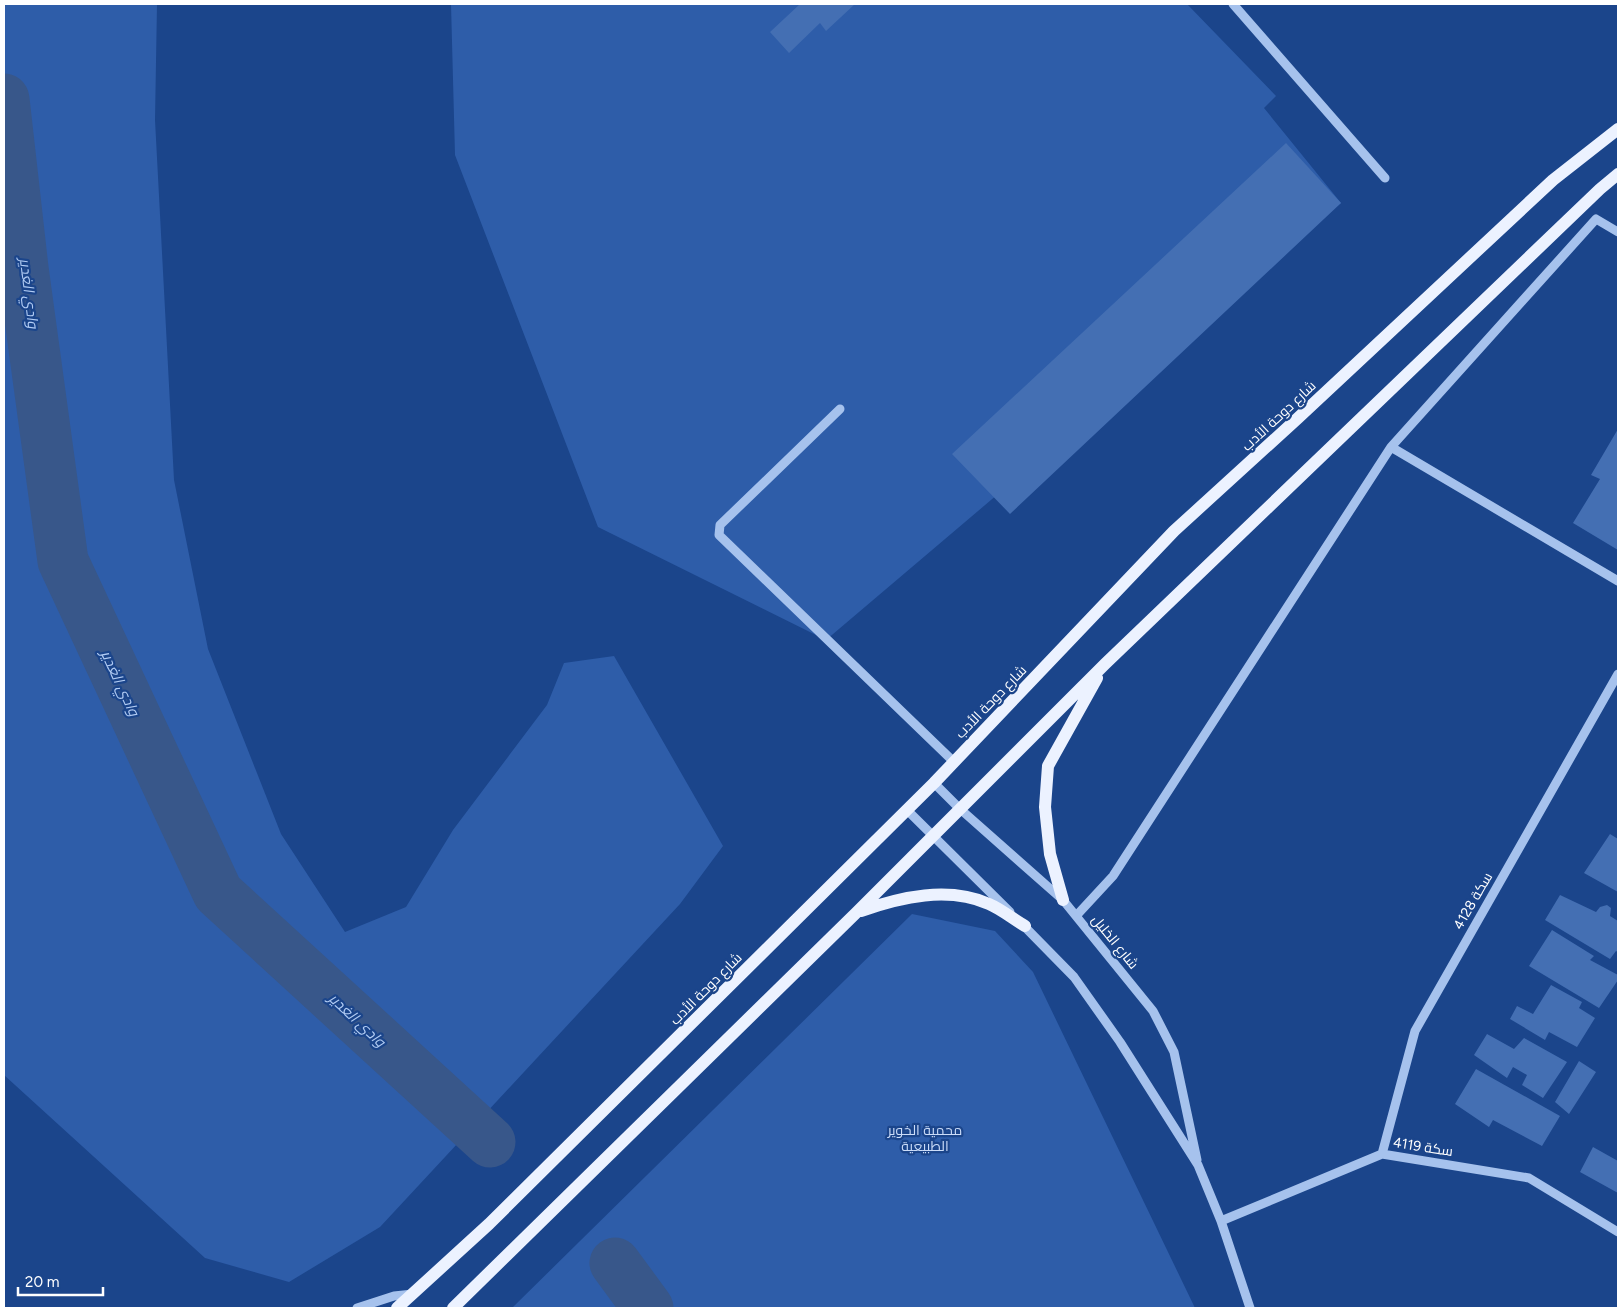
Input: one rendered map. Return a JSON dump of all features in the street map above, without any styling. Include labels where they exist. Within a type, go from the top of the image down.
[{"type":"main road","name":"شارع دوحة الأدب","points":[[397,1308],[489,1224],[934,783],[1174,531],[1553,180],[1618,129]]},
{"type":"main road","points":[[453,1308],[856,913],[959,808],[1106,664],[1600,189],[1618,174]]},
{"type":"main road","points":[[1063,900],[1050,854],[1046,806],[1048,766],[1106,664]]},
{"type":"main road","points":[[856,913],[891,900],[927,895],[962,895],[989,904],[1025,926]]},
{"type":"street","points":[[1233,4],[1385,178]]},
{"type":"street","points":[[1076,916],[1113,876],[1391,447],[1596,218],[1618,232]]},
{"type":"street","points":[[840,409],[720,525],[719,535],[954,762]]},
{"type":"street","points":[[1391,447],[1618,581]]},
{"type":"street","name":"سكة 4128","points":[[1382,1154],[1415,1032],[1618,674]]},
{"type":"street","name":"شارع الخليل","points":[[934,783],[959,808],[1063,900],[1153,1011],[1174,1052],[1198,1165]]},
{"type":"street","name":"شارع الخليل","points":[[907,810],[1074,977],[1120,1042],[1198,1165],[1222,1221],[1250,1308]]},
{"type":"street","name":"سكة 4119","points":[[1222,1221],[1382,1154],[1529,1178],[1618,1232]]},
{"type":"street","points":[[357,1308],[394,1296],[413,1294]]},
{"type":"green space","points":[[4,4],[157,4],[155,120],[174,480],[208,649],[281,834],[345,932],[406,907],[453,830],[547,705],[564,663],[614,656],[723,846],[680,904],[380,1227],[289,1282],[205,1258],[4,1075]]},
{"type":"green space","points":[[451,4],[1187,4],[1276,96],[1264,108],[1341,203],[826,640],[598,527],[455,155]]},
{"type":"green space","name":"محمية الخوير الطبيعية","points":[[912,914],[995,931],[1033,972],[1195,1308],[512,1308]]},
{"type":"building","points":[[800,4],[855,4],[826,31],[820,23],[789,53],[770,32]]},
{"type":"building","points":[[1286,143],[1341,203],[1010,514],[952,454]]},
{"type":"building","points":[[1618,429],[1618,550],[1573,523],[1600,479],[1591,475]]},
{"type":"building","points":[[1610,834],[1618,839],[1618,892],[1584,873]]},
{"type":"building","points":[[1560,895],[1596,912],[1600,907],[1607,905],[1611,908],[1610,916],[1618,921],[1618,952],[1616,951],[1610,959],[1545,920]]},
{"type":"building","points":[[1552,930],[1594,956],[1590,960],[1618,975],[1618,980],[1599,1008],[1529,966]]},
{"type":"building","points":[[1551,985],[1582,1002],[1579,1008],[1595,1018],[1577,1047],[1549,1032],[1545,1040],[1510,1019],[1517,1006],[1533,1014]]},
{"type":"building","points":[[1487,1034],[1514,1049],[1524,1038],[1567,1062],[1543,1098],[1522,1085],[1527,1075],[1513,1067],[1507,1078],[1474,1055]]},
{"type":"building","points":[[1579,1061],[1596,1072],[1569,1114],[1555,1102]]},
{"type":"building","points":[[1476,1069],[1560,1116],[1542,1146],[1493,1120],[1489,1127],[1455,1104]]},
{"type":"building","points":[[1593,1147],[1618,1161],[1618,1193],[1580,1172]]},
{"type":"waterway","name":"وادي الغدير","points":[[4,99],[23,268],[63,561],[218,893],[490,1142]]},
{"type":"waterway","name":"وادي الغدير","points":[[615,1263],[648,1308]]}]
